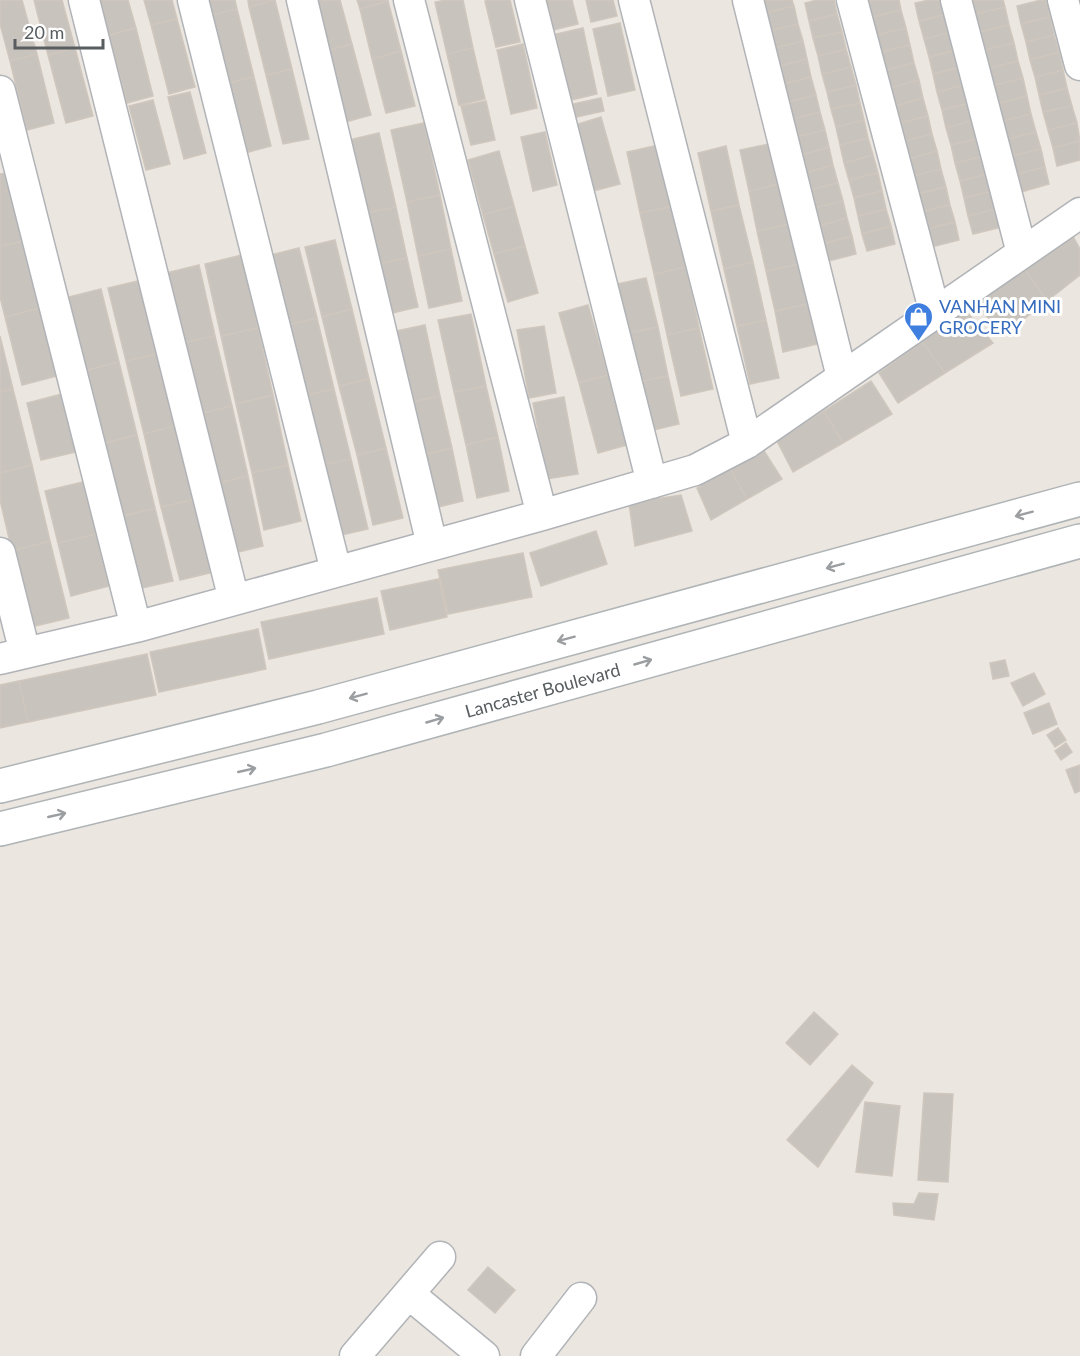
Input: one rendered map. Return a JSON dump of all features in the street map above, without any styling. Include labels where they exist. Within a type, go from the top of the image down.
[{"type":"main road","points":[[0,786],[318,707],[1080,499]]},
{"type":"main road","name":"Lancaster Boulevard","points":[[0,828],[326,750],[1080,541]]},
{"type":"street","points":[[84,0],[234,600]]},
{"type":"street","points":[[193,0],[336,571]]},
{"type":"street","points":[[303,0],[432,545]]},
{"type":"street","points":[[409,0],[542,515]]},
{"type":"street","points":[[530,0],[652,483]]},
{"type":"street","points":[[634,0],[747,443]]},
{"type":"street","points":[[748,0],[842,377]]},
{"type":"street","points":[[852,0],[935,313]]},
{"type":"street","points":[[956,0],[1022,253]]},
{"type":"street","points":[[1063,0],[1080,65]]},
{"type":"street","points":[[0,91],[136,627]]},
{"type":"street","points":[[0,553],[12,656],[136,627],[542,515],[695,470],[747,443],[1080,213]]},
{"type":"street","points":[[355,1356],[440,1257]]},
{"type":"street","points":[[409,1294],[484,1356]]},
{"type":"street","points":[[536,1356],[581,1298]]},
{"type":"building","points":[[0,0],[22,0],[37,54],[10,61],[0,24]]},
{"type":"building","points":[[34,0],[62,0],[75,48],[48,55]]},
{"type":"building","points":[[100,0],[128,0],[136,28],[109,35]]},
{"type":"building","points":[[144,0],[172,0],[177,19],[151,25]]},
{"type":"building","points":[[208,0],[235,0],[237,9],[211,15]]},
{"type":"building","points":[[248,0],[275,0],[249,7]]},
{"type":"building","points":[[275,0],[292,69],[266,75],[249,7]]},
{"type":"building","points":[[312,0],[340,0],[352,44],[326,51]]},
{"type":"building","points":[[357,0],[387,0],[388,1],[360,9]]},
{"type":"building","points":[[463,0],[473,48],[447,54],[435,2]]},
{"type":"building","points":[[510,0],[520,42],[496,47],[485,1]]},
{"type":"building","points":[[547,0],[572,0],[578,24],[553,30]]},
{"type":"building","points":[[586,0],[613,0],[617,16],[591,22]]},
{"type":"building","points":[[762,0],[792,0],[794,6],[765,13]]},
{"type":"building","points":[[834,0],[837,14],[809,21],[805,3]]},
{"type":"building","points":[[868,0],[899,0],[901,10],[872,17]]},
{"type":"building","points":[[944,0],[948,14],[919,21],[915,3]]},
{"type":"building","points":[[973,0],[1003,0],[1005,7],[976,14]]},
{"type":"building","points":[[1046,0],[1050,17],[1021,24],[1017,6]]},
{"type":"building","points":[[388,1],[401,51],[372,59],[360,9]]},
{"type":"building","points":[[794,6],[798,24],[769,31],[765,13]]},
{"type":"building","points":[[1005,7],[1009,25],[980,32],[976,14]]},
{"type":"building","points":[[237,9],[254,77],[228,83],[211,15]]},
{"type":"building","points":[[901,10],[906,28],[877,35],[872,17]]},
{"type":"building","points":[[837,14],[842,32],[813,38],[809,21]]},
{"type":"building","points":[[948,14],[953,32],[924,39],[919,21]]},
{"type":"building","points":[[1050,17],[1054,35],[1026,42],[1021,24]]},
{"type":"building","points":[[177,19],[195,87],[169,94],[151,25]]},
{"type":"building","points":[[620,23],[635,90],[608,96],[593,29]]},
{"type":"building","points":[[798,24],[803,41],[774,48],[769,31]]},
{"type":"building","points":[[1009,25],[1014,43],[985,50],[980,32]]},
{"type":"building","points":[[136,28],[153,96],[127,103],[109,35]]},
{"type":"building","points":[[583,28],[597,94],[571,100],[556,34]]},
{"type":"building","points":[[906,28],[910,45],[881,52],[877,35]]},
{"type":"building","points":[[842,32],[846,49],[818,56],[813,38]]},
{"type":"building","points":[[953,32],[957,50],[929,57],[924,39]]},
{"type":"building","points":[[1054,35],[1059,52],[1030,60],[1026,42]]},
{"type":"building","points":[[803,41],[807,59],[779,66],[774,48]]},
{"type":"building","points":[[1014,43],[1018,61],[990,68],[985,50]]},
{"type":"building","points":[[352,44],[371,115],[345,122],[326,51]]},
{"type":"building","points":[[523,44],[537,108],[511,114],[497,50]]},
{"type":"building","points":[[910,45],[914,63],[886,70],[881,52]]},
{"type":"building","points":[[75,48],[93,116],[66,123],[48,55]]},
{"type":"building","points":[[473,48],[485,99],[459,105],[447,54]]},
{"type":"building","points":[[846,49],[851,67],[822,74],[818,56]]},
{"type":"building","points":[[957,50],[961,67],[933,74],[929,57]]},
{"type":"building","points":[[401,51],[415,106],[386,113],[372,59]]},
{"type":"building","points":[[1059,52],[1063,70],[1035,77],[1030,60]]},
{"type":"building","points":[[37,54],[54,123],[27,130],[10,61]]},
{"type":"building","points":[[807,59],[811,77],[783,84],[779,66]]},
{"type":"building","points":[[1018,61],[1023,78],[994,85],[990,68]]},
{"type":"building","points":[[914,63],[919,80],[890,88],[886,70]]},
{"type":"building","points":[[851,67],[856,85],[827,92],[822,74]]},
{"type":"building","points":[[961,67],[966,85],[937,92],[933,74]]},
{"type":"building","points":[[292,69],[309,139],[283,144],[266,75]]},
{"type":"building","points":[[1063,70],[1067,88],[1039,95],[1035,77]]},
{"type":"building","points":[[254,77],[271,146],[245,153],[228,83]]},
{"type":"building","points":[[811,77],[816,95],[787,102],[783,84]]},
{"type":"building","points":[[1023,78],[1027,96],[999,103],[994,85]]},
{"type":"building","points":[[919,80],[923,98],[895,106],[890,88]]},
{"type":"building","points":[[856,85],[860,103],[831,109],[827,92]]},
{"type":"building","points":[[966,85],[970,103],[942,110],[937,92]]},
{"type":"building","points":[[1067,88],[1072,106],[1043,112],[1039,95]]},
{"type":"building","points":[[190,92],[206,153],[184,159],[168,97]]},
{"type":"building","points":[[816,95],[820,112],[792,119],[787,102]]},
{"type":"building","points":[[1027,96],[1031,114],[1003,121],[999,103]]},
{"type":"building","points":[[601,98],[604,111],[576,117],[573,104]]},
{"type":"building","points":[[923,98],[928,116],[899,123],[895,106]]},
{"type":"building","points":[[153,100],[170,164],[146,170],[129,106]]},
{"type":"building","points":[[486,101],[495,140],[471,145],[461,106]]},
{"type":"building","points":[[860,103],[864,120],[836,127],[831,109]]},
{"type":"building","points":[[970,103],[975,120],[946,128],[942,110]]},
{"type":"building","points":[[1072,106],[1077,123],[1048,130],[1043,112]]},
{"type":"building","points":[[820,112],[825,130],[796,137],[792,119]]},
{"type":"building","points":[[1031,114],[1036,132],[1007,139],[1003,121]]},
{"type":"building","points":[[928,116],[932,134],[904,141],[899,123]]},
{"type":"building","points":[[601,117],[620,184],[593,191],[575,125]]},
{"type":"building","points":[[864,120],[868,138],[840,145],[836,127]]},
{"type":"building","points":[[975,120],[979,138],[951,145],[946,128]]},
{"type":"building","points":[[424,123],[440,195],[407,202],[391,130]]},
{"type":"building","points":[[1077,123],[1080,141],[1053,148],[1048,130]]},
{"type":"building","points":[[825,130],[829,147],[801,155],[796,137]]},
{"type":"building","points":[[545,132],[557,185],[533,191],[521,137]]},
{"type":"building","points":[[1036,132],[1041,149],[1012,156],[1007,139]]},
{"type":"building","points":[[379,133],[396,207],[366,213],[349,140]]},
{"type":"building","points":[[932,134],[937,151],[908,159],[904,141]]},
{"type":"building","points":[[868,138],[873,155],[844,163],[840,145]]},
{"type":"building","points":[[979,138],[984,156],[955,163],[951,145]]},
{"type":"building","points":[[1080,141],[1080,160],[1057,166],[1053,148]]},
{"type":"building","points":[[779,142],[787,182],[749,191],[740,150]]},
{"type":"building","points":[[659,145],[673,206],[640,213],[627,152]]},
{"type":"building","points":[[726,146],[739,205],[711,211],[698,153]]},
{"type":"building","points":[[829,147],[833,165],[805,173],[801,155]]},
{"type":"building","points":[[1041,149],[1045,167],[1017,174],[1012,156]]},
{"type":"building","points":[[499,151],[514,206],[483,215],[468,160]]},
{"type":"building","points":[[937,151],[941,169],[913,176],[908,159]]},
{"type":"building","points":[[873,155],[878,173],[849,180],[844,163]]},
{"type":"building","points":[[984,156],[988,174],[960,181],[955,163]]},
{"type":"building","points":[[833,165],[838,183],[809,190],[805,173]]},
{"type":"building","points":[[1045,167],[1049,184],[1021,192],[1017,174]]},
{"type":"building","points":[[941,169],[946,187],[917,194],[913,176]]},
{"type":"building","points":[[7,173],[24,241],[0,246],[0,174]]},
{"type":"building","points":[[878,173],[882,191],[854,198],[849,180]]},
{"type":"building","points":[[988,174],[993,191],[964,198],[960,181]]},
{"type":"building","points":[[787,182],[796,223],[757,231],[749,191]]},
{"type":"building","points":[[838,183],[843,201],[814,208],[809,190]]},
{"type":"building","points":[[946,187],[950,205],[921,212],[917,194]]},
{"type":"building","points":[[882,191],[886,209],[858,216],[854,198]]},
{"type":"building","points":[[993,191],[997,209],[968,216],[964,198]]},
{"type":"building","points":[[440,195],[451,249],[418,256],[407,202]]},
{"type":"building","points":[[843,201],[847,218],[819,226],[814,208]]},
{"type":"building","points":[[739,205],[753,262],[724,269],[711,211]]},
{"type":"building","points":[[950,205],[955,222],[926,229],[921,212]]},
{"type":"building","points":[[514,206],[525,246],[494,254],[483,215]]},
{"type":"building","points":[[673,206],[686,267],[654,274],[640,213]]},
{"type":"building","points":[[396,207],[407,258],[377,264],[366,213]]},
{"type":"building","points":[[886,209],[891,226],[862,234],[858,216]]},
{"type":"building","points":[[997,209],[1002,227],[973,234],[968,216]]},
{"type":"building","points":[[847,218],[852,236],[823,244],[819,226]]},
{"type":"building","points":[[955,222],[959,240],[931,247],[926,229]]},
{"type":"building","points":[[796,223],[805,263],[766,271],[757,231]]},
{"type":"building","points":[[891,226],[895,244],[867,251],[862,234]]},
{"type":"building","points":[[1070,231],[1080,249],[1080,275],[1047,301],[1023,267]]},
{"type":"building","points":[[852,236],[856,254],[828,261],[823,244]]},
{"type":"building","points":[[335,240],[352,309],[322,317],[305,247]]},
{"type":"building","points":[[24,241],[40,308],[5,317],[0,297],[0,246]]},
{"type":"building","points":[[525,246],[538,293],[508,302],[494,254]]},
{"type":"building","points":[[299,248],[317,318],[280,327],[263,257]]},
{"type":"building","points":[[451,249],[462,301],[429,308],[418,256]]},
{"type":"building","points":[[242,255],[258,328],[221,336],[205,264]]},
{"type":"building","points":[[407,258],[418,307],[388,314],[377,264]]},
{"type":"building","points":[[753,262],[766,320],[737,326],[724,269]]},
{"type":"building","points":[[805,263],[813,303],[775,311],[766,271]]},
{"type":"building","points":[[199,265],[215,336],[182,343],[166,273]]},
{"type":"building","points":[[686,267],[699,328],[667,335],[654,274]]},
{"type":"building","points":[[1023,267],[1047,301],[1003,335],[976,304]]},
{"type":"building","points":[[646,278],[658,327],[627,333],[617,284]]},
{"type":"building","points":[[142,280],[160,353],[126,361],[108,288]]},
{"type":"building","points":[[101,289],[119,362],[79,372],[61,299]]},
{"type":"building","points":[[813,303],[822,343],[783,352],[775,311]]},
{"type":"building","points":[[588,305],[608,375],[579,383],[559,313]]},
{"type":"building","points":[[40,308],[57,376],[22,385],[5,317]]},
{"type":"building","points":[[352,309],[369,379],[339,386],[322,317]]},
{"type":"building","points":[[966,311],[993,343],[945,373],[922,342]]},
{"type":"building","points":[[471,314],[486,386],[454,392],[438,320]]},
{"type":"building","points":[[317,318],[334,389],[297,397],[280,327]]},
{"type":"building","points":[[766,320],[779,378],[750,384],[737,326]]},
{"type":"building","points":[[425,325],[440,396],[411,402],[396,331]]},
{"type":"building","points":[[544,326],[556,393],[529,398],[517,330]]},
{"type":"building","points":[[658,327],[668,376],[638,382],[627,333]]},
{"type":"building","points":[[258,328],[273,395],[236,404],[221,336]]},
{"type":"building","points":[[699,328],[713,389],[681,396],[667,335]]},
{"type":"building","points":[[0,336],[13,389],[0,392]]},
{"type":"building","points":[[215,336],[232,406],[198,414],[182,343]]},
{"type":"building","points":[[922,342],[945,373],[898,403],[879,373]]},
{"type":"building","points":[[160,353],[178,425],[144,434],[126,361]]},
{"type":"building","points":[[119,362],[137,435],[97,445],[79,372]]},
{"type":"building","points":[[608,375],[627,445],[598,453],[579,383]]},
{"type":"building","points":[[668,376],[679,424],[649,431],[638,382]]},
{"type":"building","points":[[369,379],[386,448],[357,455],[339,386]]},
{"type":"building","points":[[871,381],[892,414],[843,443],[824,411]]},
{"type":"building","points":[[486,386],[498,437],[466,445],[454,392]]},
{"type":"building","points":[[13,389],[32,465],[0,473],[0,392]]},
{"type":"building","points":[[334,389],[351,459],[314,467],[297,397]]},
{"type":"building","points":[[62,394],[76,452],[41,460],[27,403]]},
{"type":"building","points":[[273,395],[288,465],[252,473],[236,404]]},
{"type":"building","points":[[440,396],[452,448],[422,455],[411,402]]},
{"type":"building","points":[[564,397],[578,474],[547,479],[533,403]]},
{"type":"building","points":[[232,406],[248,476],[213,484],[198,414]]},
{"type":"building","points":[[824,411],[843,443],[793,472],[777,441]]},
{"type":"building","points":[[178,425],[196,499],[161,507],[144,434]]},
{"type":"building","points":[[137,435],[155,508],[115,518],[97,445]]},
{"type":"building","points":[[498,437],[509,491],[477,498],[466,445]]},
{"type":"building","points":[[761,446],[782,479],[747,499],[729,467]]},
{"type":"building","points":[[386,448],[403,518],[373,525],[357,455]]},
{"type":"building","points":[[452,448],[463,501],[434,508],[422,455]]},
{"type":"building","points":[[351,459],[368,529],[332,537],[314,467]]},
{"type":"building","points":[[32,465],[50,541],[12,551],[0,500],[0,473]]},
{"type":"building","points":[[288,465],[301,521],[264,530],[252,473]]},
{"type":"building","points":[[729,467],[747,499],[711,520],[697,488]]},
{"type":"building","points":[[248,476],[263,546],[230,554],[213,484]]},
{"type":"building","points":[[83,482],[96,534],[58,543],[45,491]]},
{"type":"building","points":[[681,495],[692,531],[635,546],[629,503]]},
{"type":"building","points":[[196,499],[214,572],[180,580],[161,507]]},
{"type":"building","points":[[155,508],[173,581],[133,590],[115,518]]},
{"type":"building","points":[[596,531],[607,564],[541,586],[530,553]]},
{"type":"building","points":[[96,534],[109,586],[71,596],[58,543]]},
{"type":"building","points":[[50,541],[69,618],[31,627],[12,551]]},
{"type":"building","points":[[523,553],[532,597],[448,614],[438,570]]},
{"type":"building","points":[[439,579],[447,617],[390,630],[381,591]]},
{"type":"building","points":[[377,598],[384,634],[269,659],[261,622]]},
{"type":"building","points":[[258,629],[266,669],[159,692],[150,652]]},
{"type":"building","points":[[147,654],[156,695],[28,722],[19,681]]},
{"type":"building","points":[[1005,660],[1009,676],[993,679],[990,663]]},
{"type":"building","points":[[1034,673],[1045,694],[1023,706],[1011,683]]},
{"type":"building","points":[[19,681],[28,722],[0,728],[0,685]]},
{"type":"building","points":[[1049,703],[1057,724],[1033,734],[1024,713]]},
{"type":"building","points":[[1058,728],[1066,740],[1055,747],[1047,735]]},
{"type":"building","points":[[1066,743],[1072,752],[1061,760],[1055,751]]},
{"type":"building","points":[[1080,765],[1080,791],[1075,793],[1066,770]]},
{"type":"building","points":[[814,1012],[838,1034],[810,1065],[786,1043]]},
{"type":"building","points":[[852,1065],[873,1083],[818,1167],[787,1140]]},
{"type":"building","points":[[924,1093],[953,1094],[948,1182],[918,1180]]},
{"type":"building","points":[[865,1102],[900,1106],[892,1176],[856,1172]]},
{"type":"building","points":[[919,1193],[938,1194],[934,1220],[894,1215],[893,1203],[914,1204]]},
{"type":"building","points":[[488,1267],[515,1290],[495,1313],[468,1290]]},
{"type":"place","name":"VANHAN MINI GROCERY","points":[[918,342]]}]
